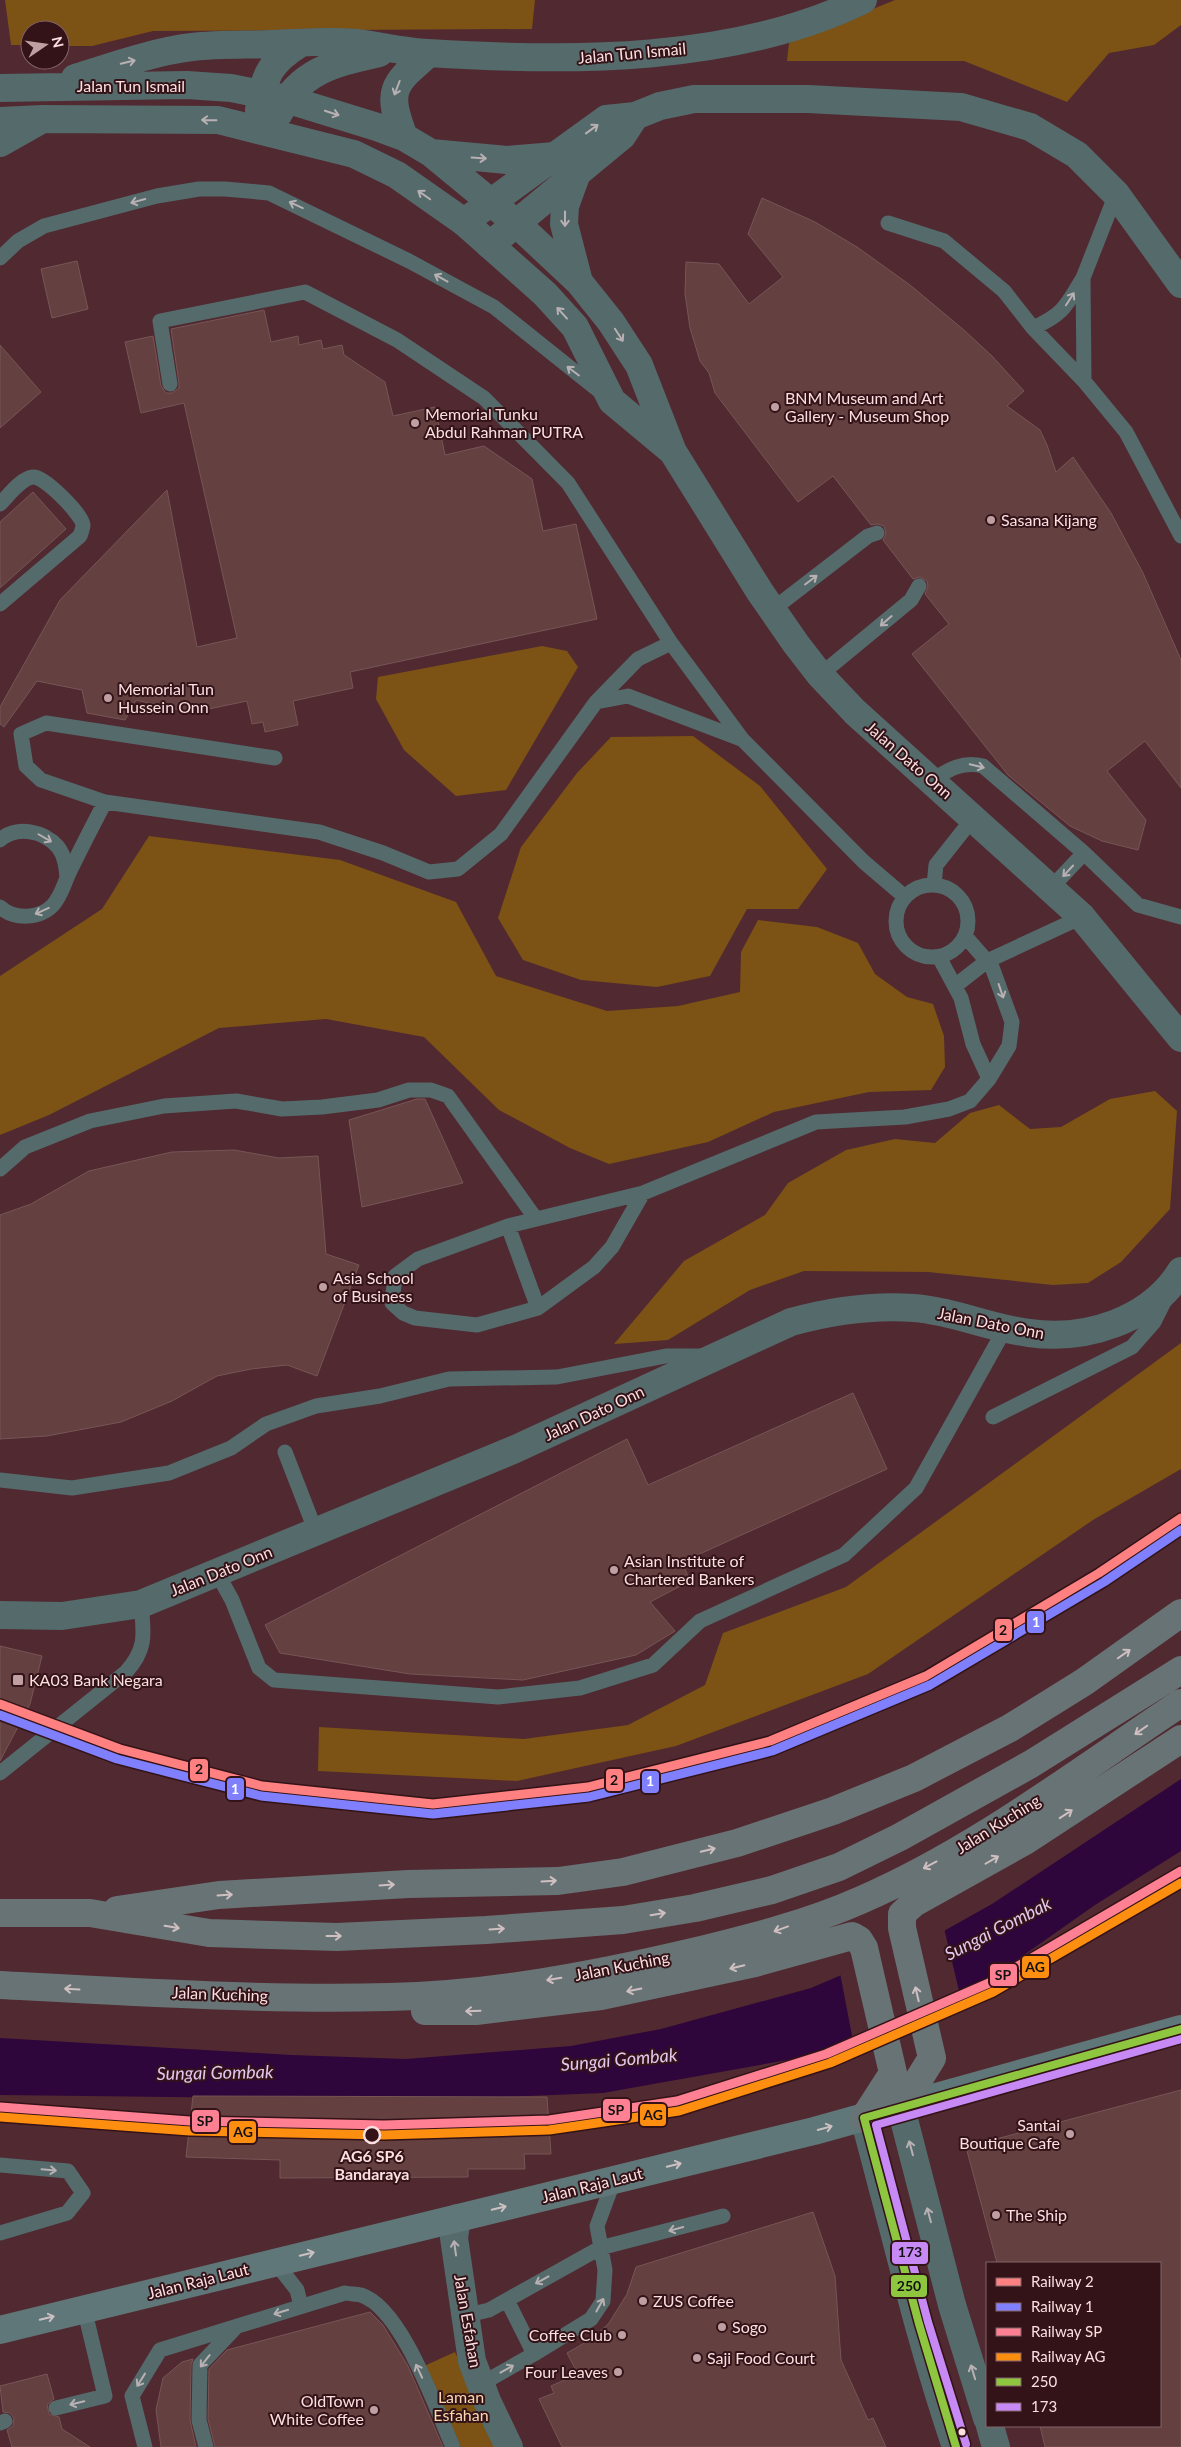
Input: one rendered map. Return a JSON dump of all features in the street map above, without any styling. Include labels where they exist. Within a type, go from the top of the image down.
[{"type":"highway","points":[[90,1913],[219,1896],[408,1884],[558,1881],[623,1872],[737,1843],[833,1811],[914,1778],[1010,1728],[1084,1682],[1181,1613]]},
{"type":"highway","name":"Jalan Kuching","points":[[0,1913],[90,1913],[209,1933],[336,1936],[486,1930],[623,1920],[695,1908],[772,1890],[839,1867],[1031,1764],[1181,1670]]},
{"type":"highway","name":"Jalan Kuching","points":[[0,1986],[278,1996],[391,1997],[476,1991],[628,1967],[768,1934],[860,1900],[972,1842],[1074,1776],[1181,1703]]},
{"type":"highway","points":[[901,2108],[932,2058],[902,1928],[902,1914],[914,1904],[1025,1841],[1181,1739]]},
{"type":"highway","points":[[278,1996],[396,2011],[476,2011],[601,1996],[755,1963],[845,1937],[856,1938],[864,1948],[893,2073],[864,2118]]},
{"type":"main road","name":"Jalan Raja Laut","points":[[0,2330],[864,2118],[1181,2029]]},
{"type":"street","name":"Jalan Tun Ismail","points":[[263,130],[274,96],[270,70],[280,56],[301,44],[356,43],[393,50],[429,53],[564,58],[624,56],[691,48],[771,33],[840,11],[863,0]]},
{"type":"street","points":[[48,86],[114,65],[191,47],[301,44]]},
{"type":"street","name":"Jalan Tun Ismail","points":[[274,96],[323,68],[393,50]]},
{"type":"street","points":[[404,137],[392,105],[395,88],[403,75],[429,53]]},
{"type":"street","name":"Jalan Tun Ismail","points":[[0,88],[187,85],[274,96],[404,137],[431,153],[516,223]]},
{"type":"street","points":[[464,222],[606,119],[635,116],[660,106],[694,99],[808,99],[961,107],[1030,127],[1077,155],[1116,194],[1181,284]]},
{"type":"street","points":[[490,245],[622,136],[635,116]]},
{"type":"street","name":"Jalan Tun Ismail","points":[[0,121],[42,118],[218,120],[263,130],[354,154],[397,175],[464,222],[490,245]]},
{"type":"street","points":[[0,143],[42,118]]},
{"type":"street","points":[[431,153],[507,160],[555,156]]},
{"type":"street","points":[[577,173],[565,206],[564,224],[579,282]]},
{"type":"street","name":"Jalan Dato Onn","points":[[516,223],[579,282],[611,322],[639,365],[673,452],[772,610],[820,675],[855,712],[974,817],[1082,917],[1181,1038]]},
{"type":"street","name":"Jalan Dato Onn","points":[[490,245],[545,294],[574,327],[612,401],[673,452]]},
{"type":"street","name":"Jalan Dato Onn","points":[[0,1614],[62,1616],[141,1604],[512,1450],[791,1322],[830,1311],[915,1308],[960,1316],[1028,1333],[1060,1335],[1092,1331],[1122,1321],[1154,1302],[1179,1274]]},
{"type":"street","points":[[901,2108],[952,2305],[986,2415]]},
{"type":"street","points":[[864,2118],[902,2262],[956,2447]]},
{"type":"street","name":"Jalan Esfahan","points":[[457,2218],[454,2238],[472,2361],[480,2384],[509,2447]]},
{"type":"street","points":[[990,2427],[996,2447]]},
{"type":"lane","points":[[0,258],[18,241],[44,226],[157,196],[199,189],[269,193],[409,261],[494,307],[612,401]]},
{"type":"lane","points":[[1033,328],[1055,318],[1068,304],[1083,278],[1116,194]]},
{"type":"lane","points":[[888,223],[944,241],[1004,291],[1033,328],[1084,381],[1126,432],[1181,536]]},
{"type":"lane","points":[[1083,278],[1084,381]]},
{"type":"lane","points":[[170,384],[160,321],[305,292],[397,340],[484,398],[568,483],[671,643],[742,739],[864,862],[905,897]]},
{"type":"lane","points":[[0,504],[25,480],[33,476],[42,478],[78,513],[83,524],[80,536],[0,604]]},
{"type":"lane","points":[[772,610],[868,536],[877,532]]},
{"type":"lane","points":[[820,675],[911,600],[919,586]]},
{"type":"lane","points":[[275,758],[46,723],[21,734],[26,766],[41,780],[105,802],[319,832],[383,853],[430,872],[458,869],[501,834],[596,702],[638,658],[671,643]]},
{"type":"lane","points":[[596,702],[628,696],[742,739]]},
{"type":"lane","points":[[933,780],[951,768],[971,763],[983,766],[1084,853],[1138,905],[1181,917]]},
{"type":"lane","points":[[0,907],[18,916],[36,915],[51,907],[62,894],[67,878],[105,802]]},
{"type":"lane","points":[[934,885],[936,866],[974,817]]},
{"type":"lane","points":[[1,837],[17,832],[33,832],[47,838],[58,848],[66,862],[67,878]]},
{"type":"lane","points":[[1051,888],[1084,853]]},
{"type":"lane","points":[[934,885],[946,887],[957,894],[964,903],[968,925],[965,936],[958,946],[950,953],[939,957],[927,957],[915,953],[905,945],[899,935],[896,923],[897,911],[905,897],[911,891],[922,886],[934,885]]},
{"type":"lane","points":[[954,986],[987,961],[1082,917]]},
{"type":"lane","points":[[643,1193],[612,1247],[594,1267],[538,1308],[477,1326],[415,1318],[403,1313],[392,1303],[395,1276],[418,1259],[508,1226],[643,1193],[816,1122],[904,1117],[949,1109],[970,1101],[989,1079],[1009,1046],[1012,1022],[992,967],[965,936]]},
{"type":"lane","points":[[939,957],[961,998],[973,1044],[989,1079]]},
{"type":"lane","points":[[0,1169],[25,1147],[90,1120],[164,1106],[236,1101],[282,1109],[322,1107],[378,1100],[409,1090],[431,1090],[448,1096],[536,1219]]},
{"type":"lane","points":[[508,1226],[538,1308]]},
{"type":"lane","points":[[992,1417],[1132,1347],[1154,1322],[1179,1274]]},
{"type":"lane","points":[[217,1573],[232,1600],[259,1668],[274,1680],[498,1697],[580,1688],[653,1665],[700,1621],[844,1555],[916,1488],[1006,1328]]},
{"type":"lane","points":[[0,1480],[72,1488],[169,1474],[231,1448],[266,1424],[316,1406],[380,1396],[449,1379],[557,1377],[666,1356],[717,1356]]},
{"type":"lane","points":[[285,1452],[316,1532]]},
{"type":"lane","points":[[0,1773],[89,1703],[126,1672],[138,1659],[144,1642],[141,1604]]},
{"type":"lane","points":[[0,2165],[68,2172],[83,2193],[68,2213],[0,2233]]},
{"type":"lane","points":[[480,2384],[591,2319],[603,2301],[605,2270],[597,2226],[614,2180]]},
{"type":"lane","points":[[464,2316],[489,2310],[600,2248],[723,2216]]},
{"type":"lane","points":[[275,2262],[297,2290],[301,2306]]},
{"type":"lane","points":[[145,2447],[132,2396],[160,2350],[346,2293],[362,2295],[387,2314],[400,2330],[453,2447]]},
{"type":"lane","points":[[507,2300],[534,2354]]},
{"type":"lane","points":[[56,2408],[105,2396],[84,2308]]},
{"type":"lane","points":[[206,2447],[199,2420],[200,2365],[238,2325]]},
{"type":"green space","points":[[5,0],[535,0],[532,29],[153,31],[92,46],[70,46],[70,20],[20,20],[20,45],[11,45]]},
{"type":"green space","points":[[895,0],[1181,0],[1181,25],[1154,45],[1109,53],[1067,102],[964,61],[787,61],[789,43]]},
{"type":"green space","points":[[542,646],[567,651],[578,667],[506,790],[456,796],[404,750],[376,699],[378,677]]},
{"type":"green space","points":[[693,736],[760,786],[827,869],[798,909],[747,909],[710,976],[657,987],[581,980],[523,960],[498,918],[521,847],[577,773],[611,737]]},
{"type":"green space","points":[[149,836],[340,860],[456,902],[496,976],[607,1011],[678,1006],[740,992],[741,952],[758,920],[817,927],[858,943],[875,974],[907,997],[933,1004],[944,1036],[945,1067],[931,1090],[869,1092],[774,1112],[708,1142],[609,1164],[570,1148],[499,1110],[424,1037],[326,1019],[219,1028],[49,1115],[0,1135],[0,976],[102,909]]},
{"type":"green space","points":[[1155,1091],[1177,1111],[1170,1209],[1121,1262],[1088,1283],[1053,1285],[928,1272],[804,1271],[750,1290],[668,1340],[614,1344],[684,1261],[765,1215],[788,1183],[846,1150],[895,1139],[935,1143],[970,1113],[999,1105],[1030,1129],[1061,1127],[1110,1099]]},
{"type":"green space","points":[[1181,1343],[1181,1469],[1093,1520],[868,1674],[676,1746],[517,1781],[318,1771],[319,1727],[524,1739],[628,1725],[705,1685],[723,1633],[846,1587]]},
{"type":"green space","name":"Laman Esfahan","points":[[455,2352],[498,2447],[461,2447],[424,2366]]},
{"type":"water","name":"Sungai Gombak","points":[[1181,1779],[1181,1851],[1095,1905],[991,1978],[951,1996],[903,2025],[832,2052],[603,2093],[422,2100],[0,2095],[0,2038],[291,2055],[406,2059],[571,2046],[661,2029],[811,1988],[942,1932],[992,1904]]},
{"type":"pier","points":[[944,1928],[960,1995],[904,2027],[854,2046],[840,1973]]},
{"type":"building","name":"Sasana Kijang","points":[[762,198],[815,222],[857,247],[910,285],[965,331],[992,356],[1024,391],[1007,406],[1040,430],[1056,472],[1073,457],[1111,513],[1143,573],[1181,660],[1181,788],[1145,741],[1107,771],[1146,820],[1138,850],[1102,841],[1070,826],[1008,775],[912,654],[949,624],[925,594],[928,586],[927,581],[919,577],[913,579],[883,540],[886,534],[884,526],[878,524],[871,525],[833,476],[798,502],[715,393],[709,373],[700,361],[690,328],[685,294],[686,262],[719,264],[749,304],[783,277],[748,234]]},
{"type":"building","points":[[77,261],[88,309],[52,318],[41,269]]},
{"type":"building","points":[[264,310],[271,342],[298,336],[299,345],[321,340],[323,349],[342,345],[344,355],[385,382],[393,416],[435,407],[445,455],[484,446],[532,479],[543,531],[576,524],[597,619],[350,672],[353,688],[293,701],[298,725],[265,732],[263,722],[252,724],[247,701],[204,710],[174,709],[136,700],[125,720],[87,713],[82,690],[37,681],[4,727],[0,724],[0,707],[60,600],[167,490],[197,647],[237,638],[184,403],[141,413],[125,342],[153,336],[161,386],[166,393],[172,393],[179,388],[179,383],[171,329]]},
{"type":"building","points":[[0,345],[41,392],[0,428]]},
{"type":"building","points":[[33,492],[66,529],[0,588],[0,522]]},
{"type":"building","points":[[417,1099],[425,1099],[463,1183],[362,1207],[349,1120]]},
{"type":"building","points":[[234,1150],[279,1158],[318,1156],[326,1254],[359,1265],[317,1376],[287,1365],[251,1369],[217,1376],[172,1401],[121,1422],[47,1436],[0,1439],[0,1215],[31,1204],[89,1171],[172,1152]]},
{"type":"building","points":[[853,1393],[887,1469],[682,1562],[690,1581],[650,1602],[675,1631],[636,1655],[523,1680],[410,1674],[280,1653],[265,1625],[627,1439],[648,1485]]},
{"type":"building","name":"KA03 Bank Negara","points":[[0,1646],[42,1656],[30,1704],[0,1761]]},
{"type":"building","points":[[1181,2090],[1181,2447],[1045,2447],[1040,2427],[1161,2427],[1161,2262],[997,2262],[966,2147]]},
{"type":"building","name":"AG6 SP6 Bandaraya","points":[[193,2096],[547,2097],[551,2154],[524,2154],[525,2169],[468,2169],[468,2177],[280,2178],[280,2160],[186,2157]]},
{"type":"building","name":"Sogo","points":[[813,2212],[835,2276],[841,2360],[868,2420],[873,2418],[886,2447],[562,2447],[539,2399],[554,2393],[551,2386],[578,2374],[567,2353],[593,2338],[609,2323],[627,2294],[636,2267]]},
{"type":"building","points":[[370,2312],[383,2325],[408,2366],[443,2447],[215,2447],[208,2419],[209,2369],[227,2350]]},
{"type":"building","points":[[193,2359],[191,2365],[190,2420],[196,2447],[161,2447],[156,2410],[163,2378],[182,2362]]},
{"type":"building","points":[[47,2374],[54,2399],[47,2405],[49,2414],[59,2417],[62,2429],[90,2447],[12,2447],[7,2430],[13,2426],[14,2418],[10,2413],[3,2412],[0,2386]]},
{"type":"rail line","name":"2","points":[[0,1704],[120,1749],[262,1786],[433,1804],[588,1787],[770,1741],[926,1676],[1099,1573],[1181,1518]]},
{"type":"rail line","name":"1","points":[[0,1715],[117,1759],[261,1796],[433,1814],[589,1797],[772,1751],[930,1685],[1104,1582],[1181,1530]]},
{"type":"rail line","name":"SP","points":[[0,2107],[190,2121],[384,2125],[549,2120],[677,2101],[826,2054],[989,1983],[1181,1871]]},
{"type":"rail line","name":"AG","points":[[0,2117],[190,2131],[384,2135],[549,2130],[679,2111],[830,2063],[993,1992],[1181,1883]]},
{"type":"transit line","name":"250","points":[[956,2447],[919,2324],[864,2118],[1181,2029]]},
{"type":"transit line","name":"173","points":[[966,2444],[928,2322],[876,2125],[1181,2039]]},
{"type":"place","name":"BNM Museum and Art Gallery - Museum Shop","points":[[775,407]]},
{"type":"place","name":"Memorial Tunku Abdul Rahman PUTRA","points":[[415,423]]},
{"type":"place","name":"Sasana Kijang","points":[[991,520]]},
{"type":"place","name":"Memorial Tun Hussein Onn","points":[[108,698]]},
{"type":"place","name":"Asia School of Business","points":[[323,1287]]},
{"type":"place","name":"Asian Institute of Chartered Bankers","points":[[614,1570]]},
{"type":"place","name":"KA03 Bank Negara","points":[[18,1680]]},
{"type":"place","name":"Santai Boutique Cafe","points":[[1070,2134]]},
{"type":"place","name":"AG6 SP6 Bandaraya","points":[[372,2135]]},
{"type":"place","name":"The Ship","points":[[996,2215]]},
{"type":"place","name":"ZUS Coffee","points":[[643,2301]]},
{"type":"place","name":"Sogo","points":[[722,2327]]},
{"type":"place","name":"Coffee Club","points":[[622,2335]]},
{"type":"place","name":"Saji Food Court","points":[[697,2358]]},
{"type":"place","name":"Four Leaves","points":[[618,2372]]},
{"type":"place","name":"OldTown White Coffee","points":[[374,2410]]}]
